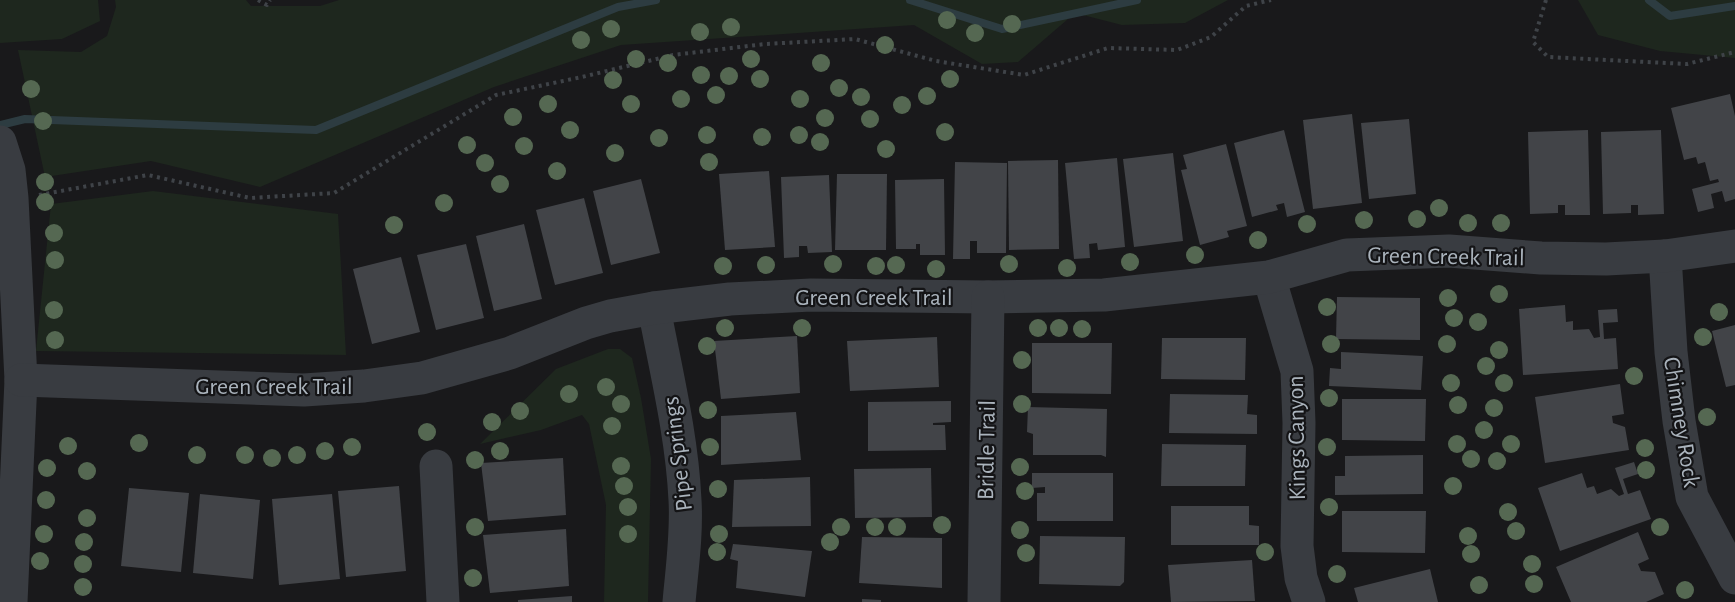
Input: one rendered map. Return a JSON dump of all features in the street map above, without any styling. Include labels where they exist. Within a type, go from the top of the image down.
[{"type":"street","points":[[7,170],[21,381],[11,602]]},
{"type":"street","name":"Green Creek Trail","points":[[21,381],[304,390],[364,386],[422,378],[510,353],[586,323],[654,308],[730,298],[811,295],[988,297],[1104,295],[1269,277],[1347,255],[1449,251],[1541,258],[1595,259],[1665,256],[1735,246]]},
{"type":"street","name":"Chimney Rock","points":[[1665,256],[1677,409],[1692,497],[1735,578]]},
{"type":"street","name":"Kings Canyon","points":[[1269,277],[1297,371],[1299,423],[1297,546],[1301,578],[1309,602]]},
{"type":"street","name":"Bridle Trail","points":[[984,602],[988,297]]},
{"type":"street","name":"Pipe Springs","points":[[654,308],[682,460],[686,502],[679,602]]},
{"type":"street","points":[[436,466],[443,602]]},
{"type":"path","points":[[258,0],[267,6],[270,0]]},
{"type":"path","points":[[7,170],[69,190],[148,175],[250,198],[334,193],[496,94],[582,77],[673,55],[765,44],[855,39],[936,61],[1024,75],[1108,48],[1177,50],[1211,37],[1246,6],[1271,0]]},
{"type":"path","points":[[1546,0],[1533,42],[1548,57],[1687,64],[1735,52]]},
{"type":"shaded area","points":[[0,0],[98,0],[100,21],[62,39],[0,43]]},
{"type":"shaded area","points":[[115,0],[246,0],[251,6],[320,6],[339,0],[1228,0],[1185,23],[1122,25],[1075,13],[1018,62],[982,64],[914,25],[621,45],[494,87],[260,187],[151,161],[45,177],[18,50],[81,52],[107,36],[116,7]]},
{"type":"shaded area","points":[[1578,0],[1735,0],[1735,58],[1660,51],[1598,35]]},
{"type":"shaded area","points":[[153,191],[338,214],[346,355],[36,351],[51,204]]},
{"type":"shaded area","points":[[608,349],[620,349],[632,358],[651,459],[648,602],[604,602],[606,505],[589,424],[582,415],[541,430],[480,444],[556,369]]},
{"type":"building","points":[[1730,94],[1735,116],[1735,199],[1725,202],[1722,191],[1711,194],[1714,208],[1698,212],[1692,189],[1719,182],[1718,179],[1710,181],[1705,162],[1698,164],[1696,157],[1684,160],[1671,108]]},
{"type":"building","points":[[1352,114],[1362,203],[1313,209],[1303,120]]},
{"type":"building","points":[[1409,119],[1416,194],[1369,199],[1361,123]]},
{"type":"building","points":[[1284,130],[1305,212],[1287,217],[1284,203],[1276,205],[1278,210],[1252,217],[1234,143]]},
{"type":"building","points":[[1588,130],[1590,215],[1565,215],[1565,205],[1558,205],[1558,213],[1530,214],[1528,132]]},
{"type":"building","points":[[1661,130],[1664,214],[1638,215],[1638,205],[1631,205],[1631,213],[1603,214],[1601,132]]},
{"type":"building","points":[[1226,144],[1247,226],[1227,231],[1229,237],[1200,245],[1181,170],[1187,169],[1183,155]]},
{"type":"building","points":[[1173,153],[1183,241],[1134,247],[1123,159]]},
{"type":"building","points":[[1117,158],[1125,247],[1098,250],[1097,243],[1089,244],[1090,258],[1074,259],[1065,163]]},
{"type":"building","points":[[1058,160],[1059,249],[1009,250],[1008,161]]},
{"type":"building","points":[[955,162],[1007,163],[1006,253],[977,253],[977,241],[970,241],[970,259],[953,259]]},
{"type":"building","points":[[769,171],[775,247],[725,250],[719,174]]},
{"type":"building","points":[[837,174],[887,174],[886,250],[835,250]]},
{"type":"building","points":[[829,175],[832,252],[808,253],[807,246],[799,246],[799,257],[784,258],[781,177]]},
{"type":"building","points":[[641,179],[660,253],[611,265],[593,191]]},
{"type":"building","points":[[944,179],[945,255],[920,255],[920,244],[916,244],[916,249],[896,249],[895,180]]},
{"type":"building","points":[[584,198],[603,273],[555,285],[536,210]]},
{"type":"building","points":[[524,224],[542,299],[494,311],[476,236]]},
{"type":"building","points":[[466,244],[484,318],[436,330],[417,255]]},
{"type":"building","points":[[401,257],[420,332],[372,344],[353,269]]},
{"type":"building","points":[[1337,297],[1420,298],[1420,340],[1336,339]]},
{"type":"building","points":[[1565,305],[1566,322],[1573,321],[1573,330],[1589,329],[1594,338],[1600,337],[1598,310],[1617,309],[1618,322],[1603,323],[1604,339],[1616,338],[1618,369],[1523,375],[1519,309]]},
{"type":"building","points":[[1735,325],[1735,385],[1726,387],[1712,331]]},
{"type":"building","points":[[797,336],[800,393],[721,399],[714,341]]},
{"type":"building","points":[[937,337],[939,387],[850,391],[847,341]]},
{"type":"building","points":[[1162,338],[1246,338],[1245,380],[1161,379]]},
{"type":"building","points":[[1032,343],[1112,343],[1111,394],[1032,393]]},
{"type":"building","points":[[1341,352],[1423,356],[1421,390],[1329,386],[1330,368],[1341,369]]},
{"type":"building","points":[[1620,384],[1624,414],[1612,416],[1613,423],[1625,427],[1629,450],[1545,463],[1535,397]]},
{"type":"building","points":[[1170,394],[1248,395],[1247,414],[1257,415],[1257,434],[1169,433]]},
{"type":"building","points":[[1342,399],[1426,399],[1425,441],[1342,440]]},
{"type":"building","points":[[951,401],[951,422],[933,423],[933,425],[945,425],[946,450],[868,451],[868,402]]},
{"type":"building","points":[[1028,407],[1107,409],[1106,457],[1101,455],[1033,455],[1033,434],[1027,432]]},
{"type":"building","points":[[796,412],[801,460],[721,465],[721,416]]},
{"type":"building","points":[[1162,444],[1246,445],[1245,486],[1161,486]]},
{"type":"building","points":[[1423,455],[1423,494],[1335,495],[1335,476],[1345,476],[1345,456]]},
{"type":"building","points":[[563,458],[566,515],[488,521],[481,463]]},
{"type":"building","points":[[1634,462],[1638,474],[1623,479],[1628,494],[1640,490],[1651,519],[1560,551],[1538,488],[1582,473],[1587,488],[1594,486],[1597,494],[1611,489],[1619,496],[1624,494],[1615,468]]},
{"type":"building","points":[[931,468],[932,517],[855,518],[854,469]]},
{"type":"building","points":[[1032,473],[1113,473],[1113,521],[1037,521],[1037,493],[1045,493],[1045,487],[1032,488]]},
{"type":"building","points":[[810,477],[811,526],[732,527],[734,480]]},
{"type":"building","points":[[399,486],[406,571],[346,577],[338,491]]},
{"type":"building","points":[[129,488],[189,493],[181,572],[121,566]]},
{"type":"building","points":[[200,494],[260,500],[253,579],[193,573]]},
{"type":"building","points":[[332,494],[340,579],[279,585],[272,499]]},
{"type":"building","points":[[1171,506],[1249,506],[1249,525],[1259,526],[1259,545],[1171,545]]},
{"type":"building","points":[[1342,511],[1426,511],[1425,553],[1342,552]]},
{"type":"building","points":[[566,529],[569,586],[490,593],[483,535]]},
{"type":"building","points":[[1638,532],[1649,559],[1638,564],[1641,571],[1655,572],[1664,594],[1646,602],[1571,602],[1556,567]]},
{"type":"building","points":[[1040,536],[1125,537],[1124,582],[1120,586],[1039,584]]},
{"type":"building","points":[[862,537],[942,538],[942,588],[859,583]]},
{"type":"building","points":[[733,544],[812,551],[805,597],[736,588],[738,561],[730,559]]},
{"type":"building","points":[[1252,560],[1255,601],[1171,602],[1168,565]]},
{"type":"building","points":[[1430,569],[1438,602],[1358,602],[1354,588]]},
{"type":"building","points":[[572,596],[572,602],[518,602],[518,600]]},
{"type":"building","points":[[862,599],[881,600],[881,602],[862,602]]},
{"type":"waterway","points":[[0,125],[25,119],[316,130],[618,7],[656,0]]},
{"type":"waterway","points":[[910,0],[1002,29],[1137,0]]},
{"type":"waterway","points":[[1649,0],[1670,16],[1735,6]]}]
